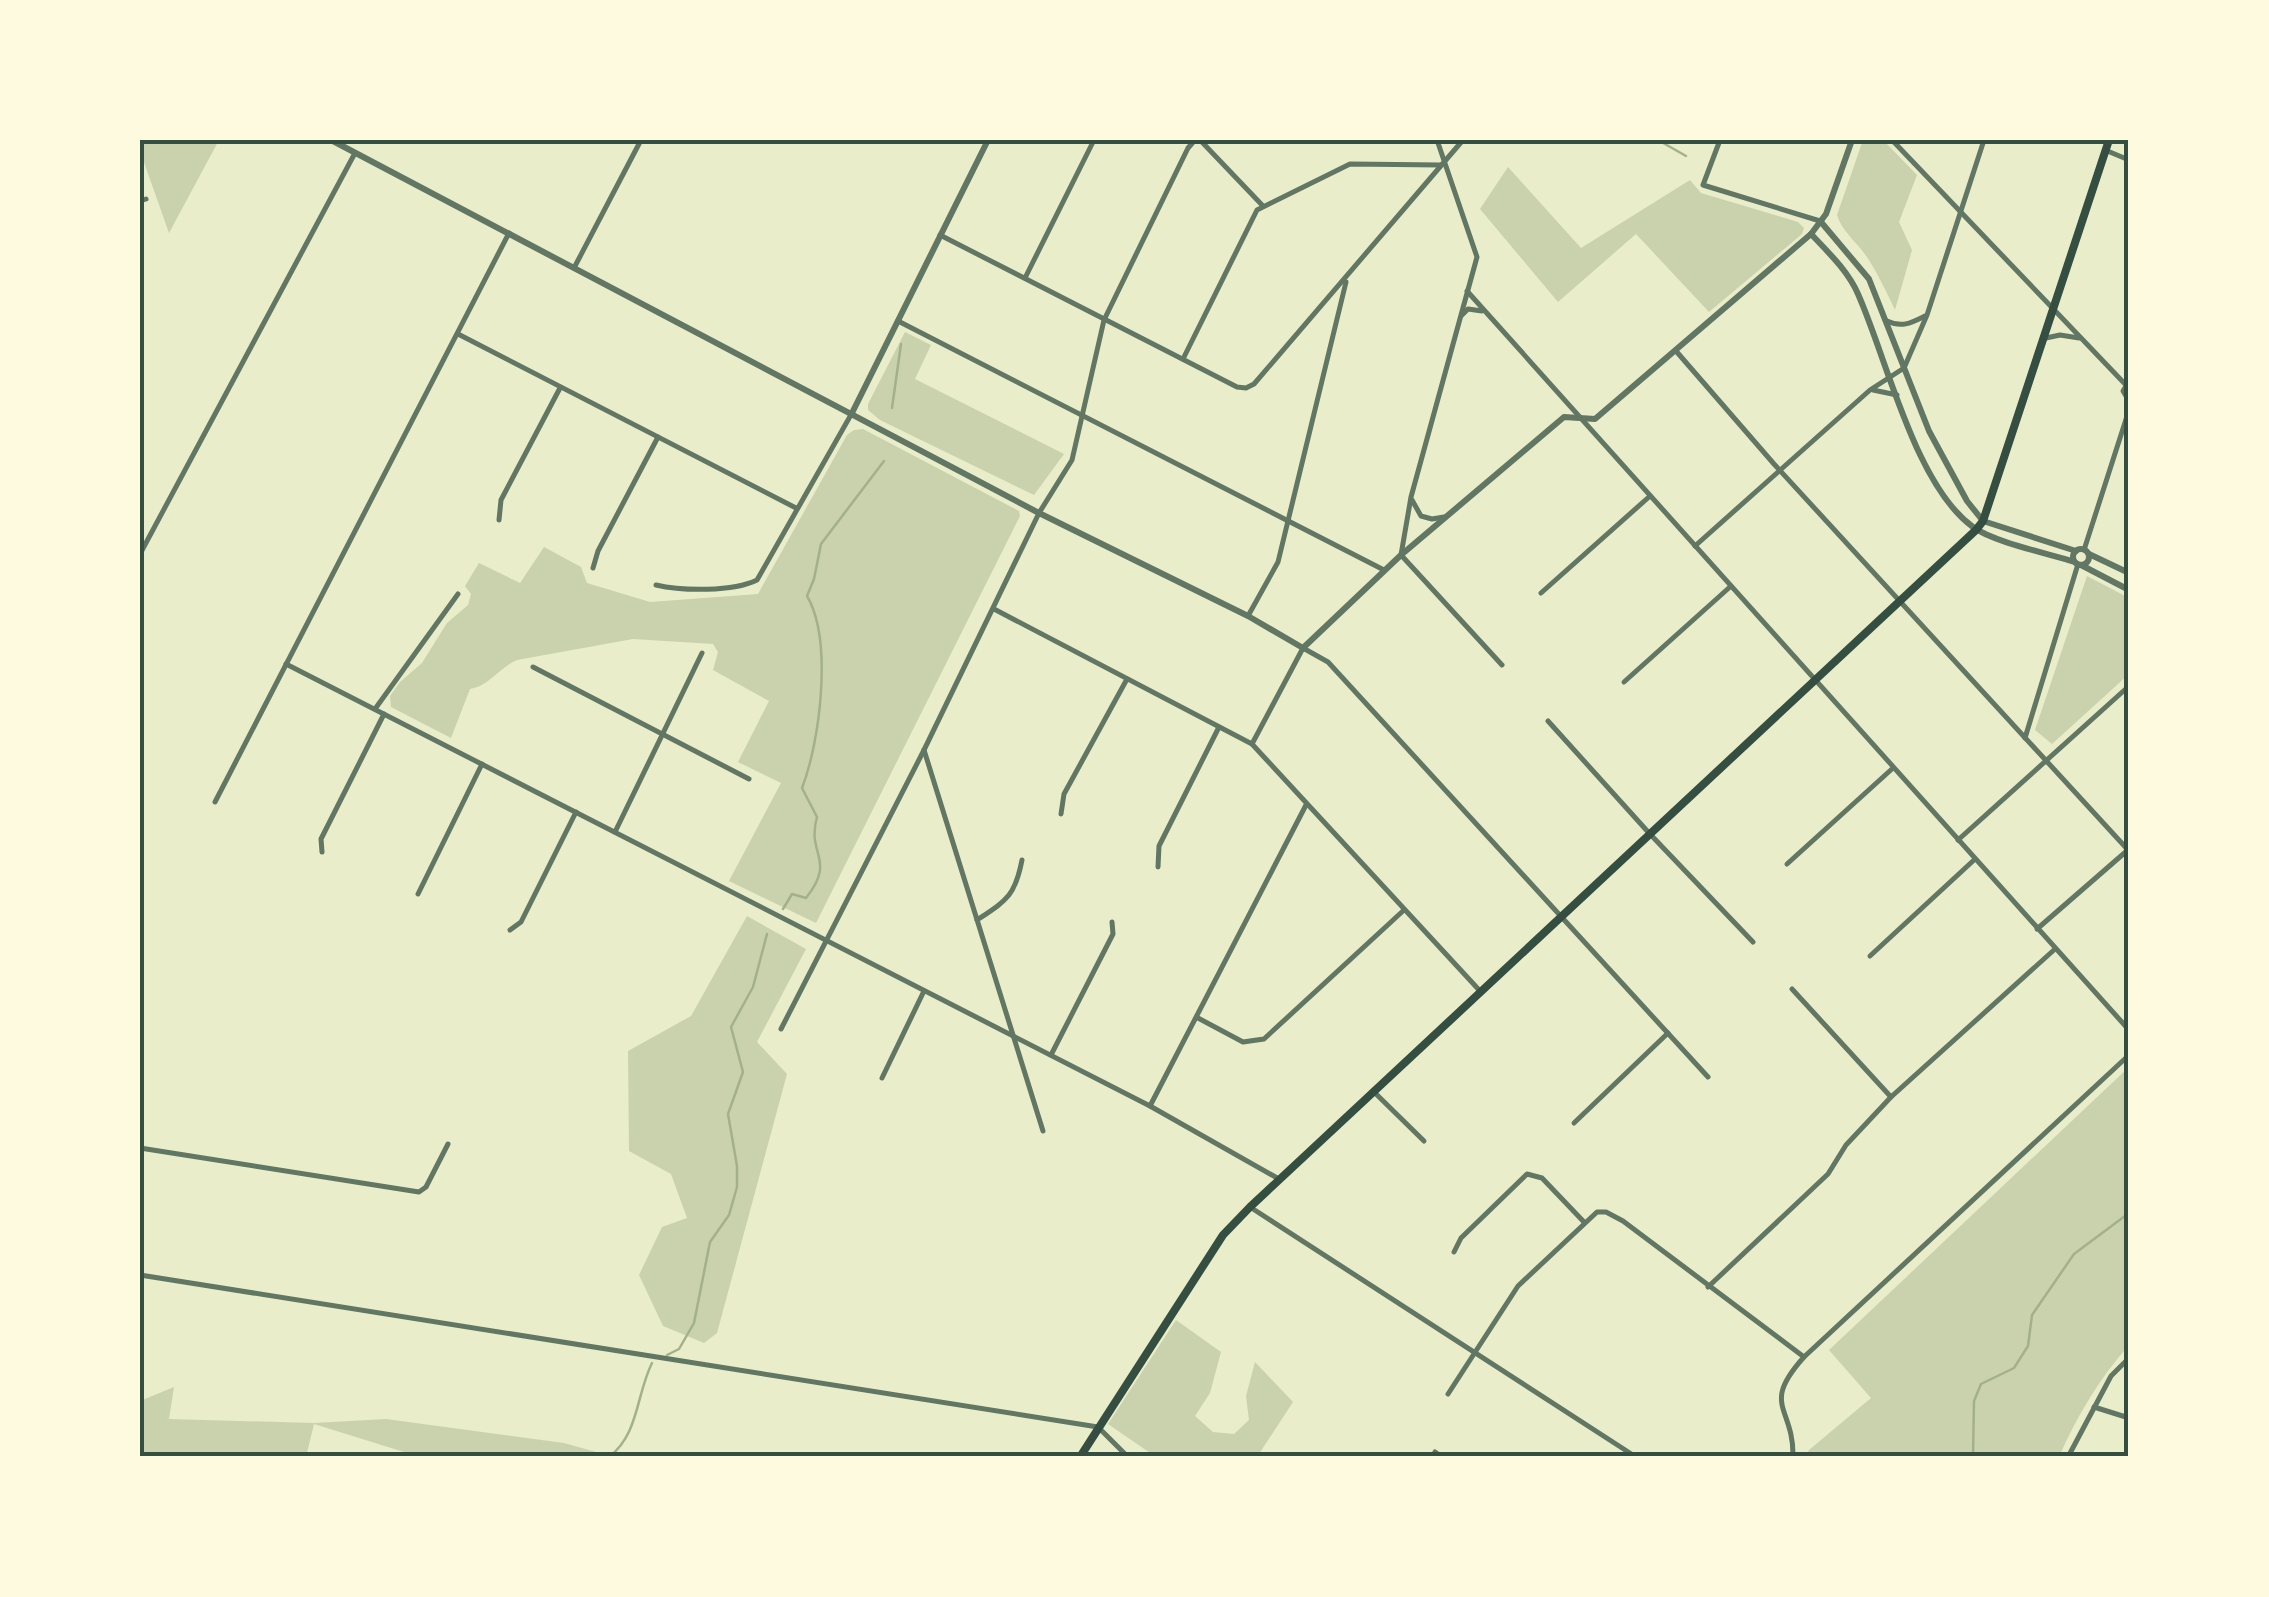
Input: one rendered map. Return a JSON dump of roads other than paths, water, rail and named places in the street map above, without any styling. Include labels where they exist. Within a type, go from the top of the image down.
[{"type":"main road","points":[[1080,1457],[1224,1235],[1250,1207],[1984,521],[2108,140]]},
{"type":"street","points":[[331,140],[1039,513],[1248,616],[1328,662],[1708,1076]]},
{"type":"street","points":[[574,268],[642,140]]},
{"type":"street","points":[[656,585],[677,590],[756,580],[852,413],[988,140]]},
{"type":"street","points":[[1025,278],[1094,140]]},
{"type":"street","points":[[781,1029],[924,750],[1039,513],[1072,460],[1104,320],[1188,148],[1198,140],[1263,206]]},
{"type":"street","points":[[1401,555],[1411,497],[1477,257],[1437,140]]},
{"type":"street","points":[[940,235],[1182,360],[1246,388],[1346,279],[1463,140]]},
{"type":"street","points":[[1720,140],[1703,185],[1822,222],[1869,279],[1929,432],[1956,487],[1984,521],[2083,552],[2129,572]]},
{"type":"street","points":[[1252,744],[1303,648],[1384,570],[1564,417],[1594,419],[1811,234],[1822,222],[1852,140]]},
{"type":"street","points":[[1892,140],[2127,382],[2123,391],[2129,400]]},
{"type":"street","points":[[1695,546],[1870,390],[1904,368],[1928,315],[1984,140]]},
{"type":"street","points":[[2105,150],[2129,160]]},
{"type":"street","points":[[140,554],[355,153]]},
{"type":"street","points":[[1182,360],[1257,210],[1350,164],[1443,163]]},
{"type":"street","points":[[214,802],[508,233]]},
{"type":"street","points":[[1811,234],[1857,290],[1897,395],[1944,498],[1976,530],[2078,564],[2129,590]]},
{"type":"street","points":[[1248,616],[1278,562],[1346,279]]},
{"type":"street","points":[[1467,291],[2129,1030]]},
{"type":"street","points":[[1458,322],[1468,309],[1475,308],[1489,316]]},
{"type":"street","points":[[1318,310],[1329,310],[1337,318]]},
{"type":"street","points":[[1887,321],[1896,326],[1908,325],[1928,315]]},
{"type":"street","points":[[898,321],[1384,570]]},
{"type":"street","points":[[458,334],[796,508]]},
{"type":"street","points":[[2041,342],[2060,335],[2082,339]]},
{"type":"street","points":[[1676,351],[1779,470],[2129,850],[2037,928]]},
{"type":"street","points":[[498,520],[502,500],[560,388]]},
{"type":"street","points":[[1870,390],[1897,395]]},
{"type":"street","points":[[2025,738],[2129,410]]},
{"type":"street","points":[[594,568],[598,551],[658,437]]},
{"type":"street","points":[[1541,593],[1650,496]]},
{"type":"street","points":[[1411,497],[1421,516],[1444,517]]},
{"type":"street","points":[[2078,564],[2088,560],[2083,552]]},
{"type":"street","points":[[1401,555],[1502,665]]},
{"type":"street","points":[[1624,682],[1731,586]]},
{"type":"street","points":[[375,709],[458,594]]},
{"type":"street","points":[[993,609],[1252,744],[1480,991]]},
{"type":"street","points":[[614,832],[702,654]]},
{"type":"street","points":[[286,664],[1150,1106],[1279,1179]]},
{"type":"street","points":[[533,667],[749,779]]},
{"type":"street","points":[[1061,814],[1064,794],[1127,679]]},
{"type":"street","points":[[1958,840],[2129,686]]},
{"type":"street","points":[[322,852],[320,839],[384,714]]},
{"type":"street","points":[[1548,720],[1753,942]]},
{"type":"street","points":[[1158,867],[1159,846],[1219,727]]},
{"type":"street","points":[[924,750],[1043,1132]]},
{"type":"street","points":[[418,894],[482,764]]},
{"type":"street","points":[[1788,864],[1893,768]]},
{"type":"street","points":[[1150,1106],[1306,805]]},
{"type":"street","points":[[510,930],[521,922],[576,812]]},
{"type":"street","points":[[1870,956],[1975,859]]},
{"type":"street","points":[[977,920],[1000,906],[1017,886],[1022,860]]},
{"type":"street","points":[[1198,1018],[1243,1042],[1264,1039],[1404,910]]},
{"type":"street","points":[[1051,1056],[1113,934],[1112,922]]},
{"type":"street","points":[[1708,1287],[1828,1174],[1846,1145],[1891,1097],[2055,949]]},
{"type":"street","points":[[882,1078],[924,990]]},
{"type":"street","points":[[1792,990],[1891,1097]]},
{"type":"street","points":[[1574,1124],[1668,1033]]},
{"type":"street","points":[[1792,1457],[1793,1447],[1779,1398],[1786,1377],[2129,1055]]},
{"type":"street","points":[[1374,1090],[1424,1140]]},
{"type":"street","points":[[140,1148],[419,1192],[426,1187],[448,1144]]},
{"type":"street","points":[[1454,1252],[1461,1238],[1528,1174],[1542,1178],[1584,1222]]},
{"type":"street","points":[[1250,1207],[1636,1457]]},
{"type":"street","points":[[1448,1394],[1518,1286],[1597,1212],[1606,1212],[1622,1222],[1804,1356]]},
{"type":"street","points":[[140,1274],[1098,1426],[1128,1457]]},
{"type":"street","points":[[2068,1457],[2111,1376],[2129,1358]]},
{"type":"street","points":[[2093,1407],[2129,1418]]},
{"type":"street","points":[[1435,1452],[1442,1457]]},
{"type":"waterway","points":[[1658,140],[1686,156]]},
{"type":"waterway","points":[[892,408],[901,344]]},
{"type":"waterway","points":[[783,909],[792,894],[806,898],[815,885],[820,865],[815,840],[817,817],[802,788],[814,745],[822,664],[815,615],[807,596],[821,544],[884,461]]},
{"type":"waterway","points":[[667,1355],[679,1349],[694,1323],[710,1242],[729,1215],[737,1187],[728,1114],[743,1072],[731,1027],[753,987],[767,934]]},
{"type":"waterway","points":[[1973,1457],[1974,1401],[1981,1384],[2014,1368],[2028,1346],[2032,1315],[2074,1254],[2129,1213]]},
{"type":"waterway","points":[[609,1457],[632,1426],[652,1363]]}]
